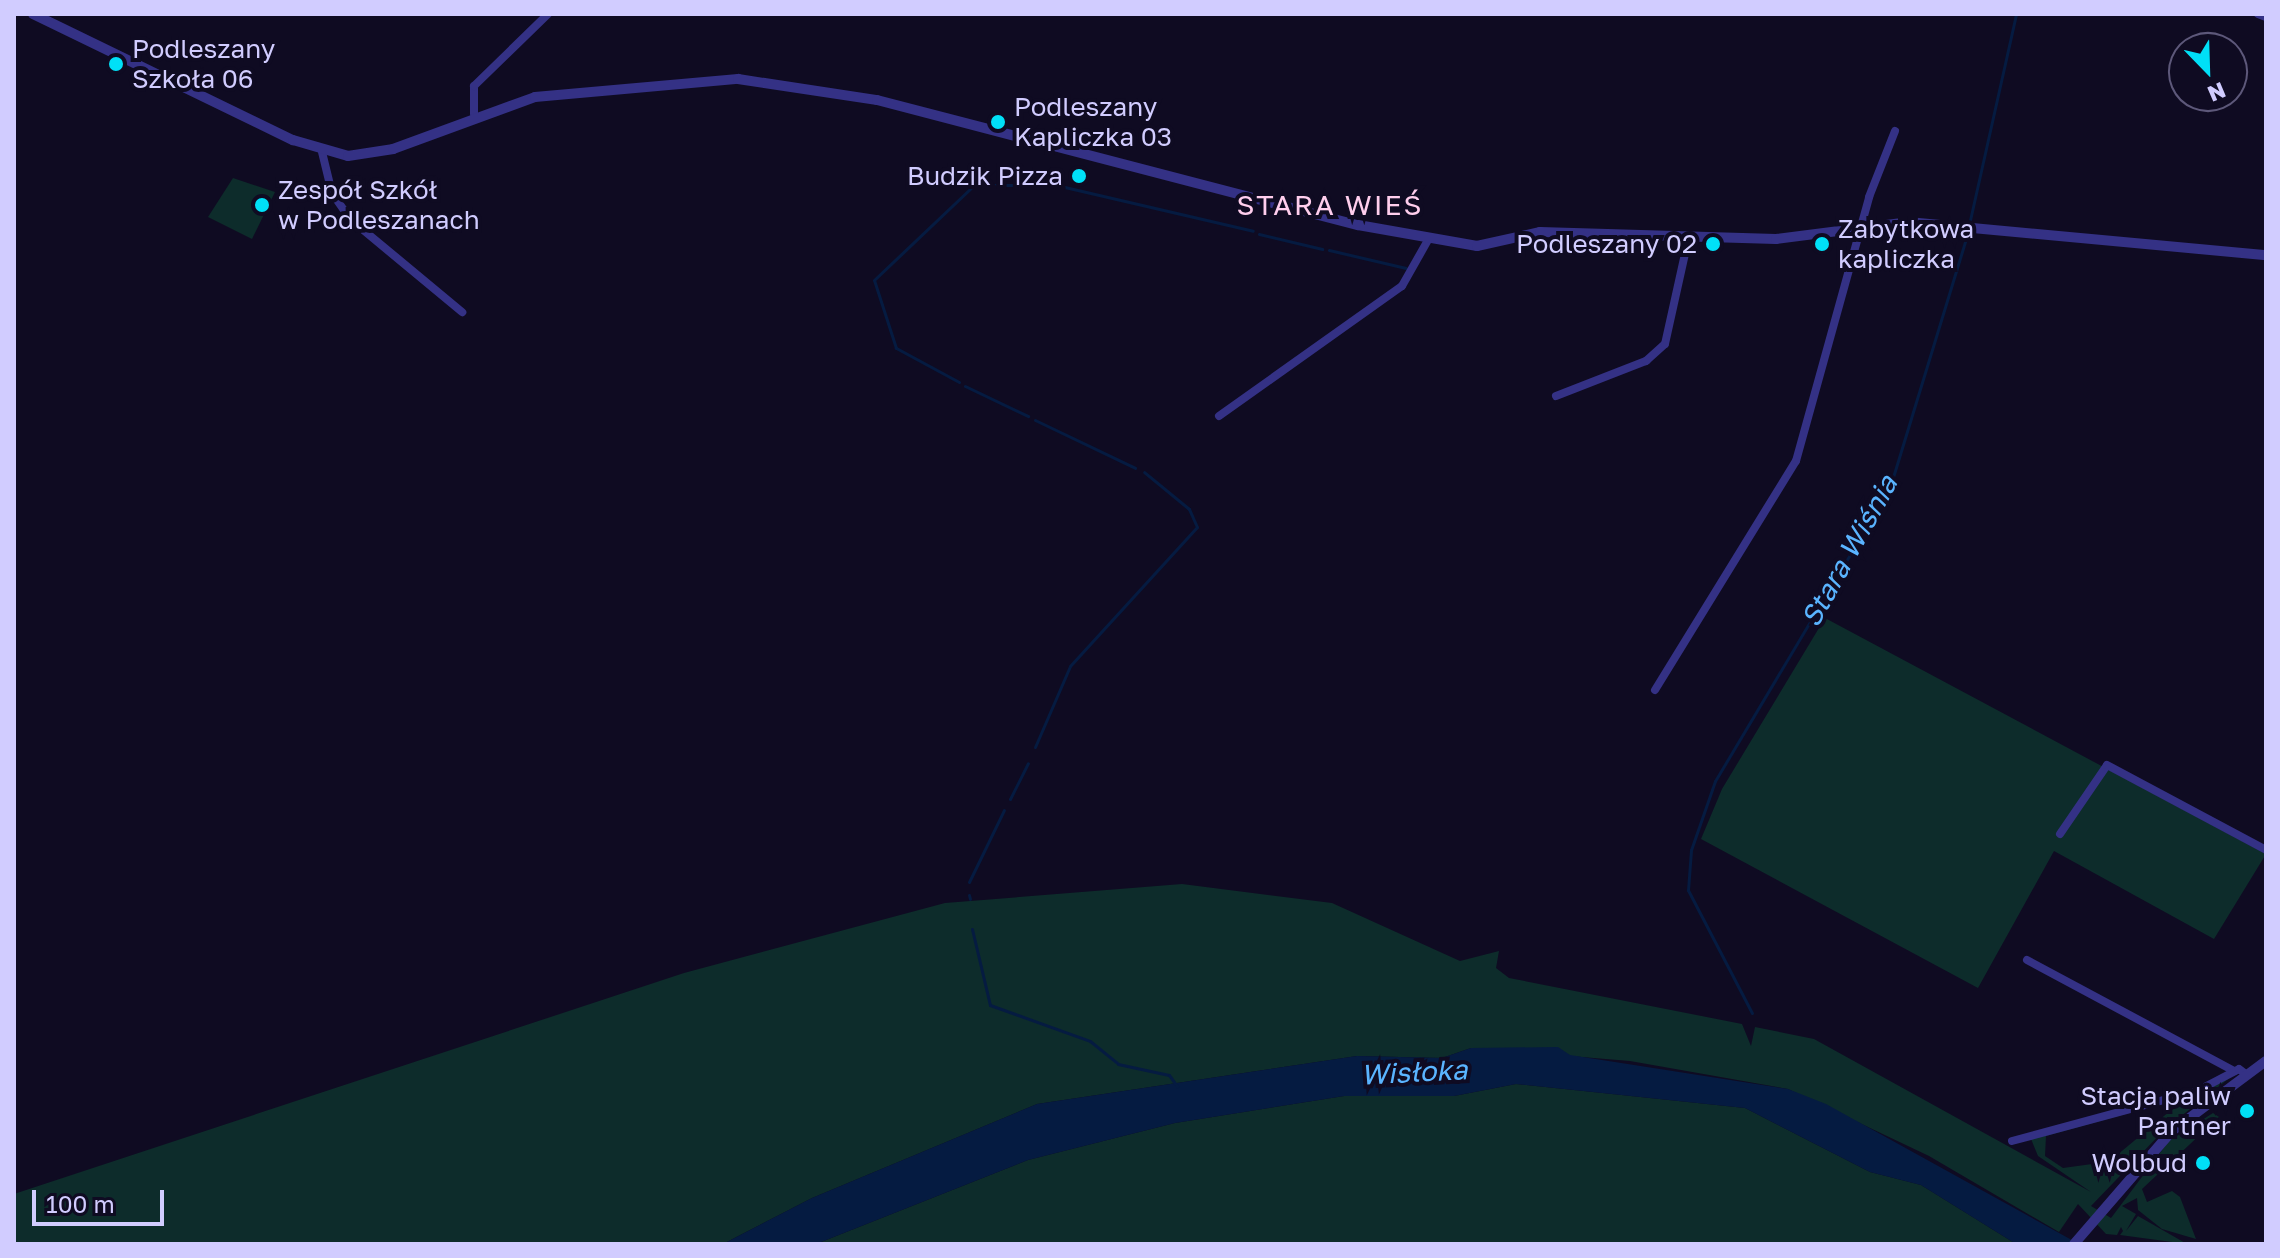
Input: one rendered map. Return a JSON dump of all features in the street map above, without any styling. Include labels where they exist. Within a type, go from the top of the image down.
[{"type":"street","points":[[33,14],[322,152],[370,155],[474,114],[535,97],[713,78],[810,88],[1428,240],[1477,246],[1540,232],[1801,238],[1864,226],[1963,228],[2266,255]]},
{"type":"street","points":[[474,114],[474,86],[548,14]]},
{"type":"street","points":[[2258,14],[2266,17]]},
{"type":"street","points":[[1655,690],[1796,461],[1895,131]]},
{"type":"street","points":[[322,152],[332,193],[350,219],[462,312]]},
{"type":"street","points":[[1556,396],[1646,361],[1665,344],[1689,236]]},
{"type":"street","points":[[1219,416],[1402,286],[1428,240]]},
{"type":"street","points":[[2060,834],[2107,765],[2266,850]]},
{"type":"street","points":[[2027,960],[2234,1071],[2247,1075]]},
{"type":"street","points":[[2074,1244],[2172,1131],[2266,1061]]},
{"type":"street","points":[[2012,1141],[2197,1091],[2234,1071]]},
{"type":"green space","points":[[233,178],[275,192],[252,239],[208,217]]},
{"type":"green space","points":[[1825,618],[2266,854],[2214,939],[2054,851],[1978,988],[1701,839],[1722,789]]},
{"type":"green space","points":[[1182,884],[1332,903],[1460,961],[1499,951],[1496,968],[1509,978],[1742,1024],[1751,1046],[1755,1027],[1814,1039],[2091,1192],[2038,1156],[2031,1139],[2180,1099],[2046,1136],[2045,1156],[2063,1168],[2092,1164],[2099,1170],[2170,1111],[2232,1076],[2166,1128],[2091,1206],[2111,1218],[2169,1141],[2213,1113],[2219,1117],[2142,1189],[2147,1202],[2172,1191],[2180,1197],[2196,1239],[2162,1229],[2138,1210],[2137,1198],[2122,1206],[2136,1214],[2126,1231],[2138,1216],[2187,1244],[2120,1235],[2123,1231],[2121,1227],[2117,1235],[2106,1234],[2078,1204],[2059,1232],[1929,1156],[1788,1089],[1630,1061],[1471,1048],[1442,1058],[1357,1056],[1037,1104],[812,1198],[723,1244],[14,1244],[14,1194],[684,973],[945,903]]},
{"type":"green space","points":[[1516,1084],[1745,1108],[1870,1172],[1921,1185],[2016,1244],[816,1244],[1028,1160],[1175,1123],[1344,1096],[1454,1096]]},
{"type":"water","name":"Wisłoka","points":[[1558,1047],[1570,1055],[1788,1089],[1826,1104],[2079,1244],[2016,1244],[1921,1185],[1870,1172],[1745,1108],[1516,1084],[1454,1096],[1344,1096],[1175,1123],[1028,1160],[816,1244],[723,1244],[812,1198],[1037,1104],[1357,1056],[1442,1058],[1471,1048]]},
{"type":"waterway","name":"Stara Wiśnia","points":[[1752,1013],[1688,890],[1691,850],[1715,781],[1890,487],[1966,238],[2016,14]]},
{"type":"waterway","points":[[959,382],[896,348],[874,280],[974,185],[1056,185],[1253,231]]},
{"type":"waterway","points":[[1259,234],[1322,249]]},
{"type":"waterway","points":[[1329,250],[1406,268]]},
{"type":"waterway","points":[[965,386],[1028,416]]},
{"type":"waterway","points":[[1035,420],[1135,468]]},
{"type":"waterway","points":[[1035,747],[1070,666],[1197,527],[1189,509],[1144,472]]},
{"type":"waterway","points":[[1010,799],[1028,763]]},
{"type":"waterway","points":[[969,882],[1004,810]]},
{"type":"waterway","points":[[969,895],[970,899]]},
{"type":"waterway","points":[[972,929],[990,1005],[1090,1041],[1118,1064],[1169,1075],[1177,1086]]},
{"type":"place","name":"Podleszany Szkoła 06","points":[[116,64]]},
{"type":"place","name":"Podleszany Kapliczka 03","points":[[998,122]]},
{"type":"place","name":"Budzik Pizza","points":[[1079,176]]},
{"type":"place","name":"Zespół Szkół w Podleszanach","points":[[262,205]]},
{"type":"place","name":"Podleszany 02","points":[[1713,244]]},
{"type":"place","name":"Zabytkowa kapliczka","points":[[1822,244]]},
{"type":"place","name":"Stacja paliw Partner","points":[[2247,1111]]},
{"type":"place","name":"Wolbud","points":[[2203,1163]]},
{"type":"district","name":"STARA WIEŚ","points":[[1330,205]]}]
